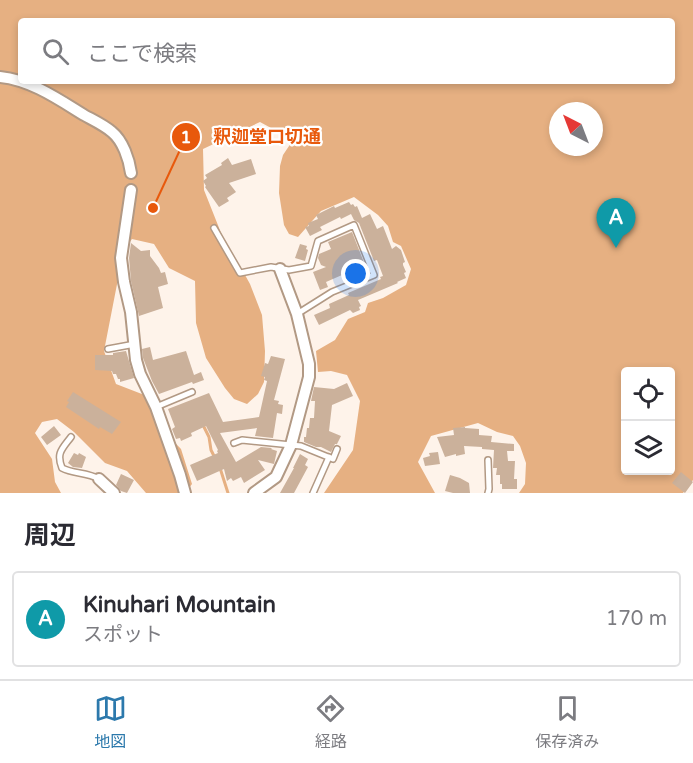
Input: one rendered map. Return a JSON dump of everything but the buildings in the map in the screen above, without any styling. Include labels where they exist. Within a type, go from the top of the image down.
[{"type":"street","points":[[0,77],[18,81]]},
{"type":"street","points":[[26,84],[47,92],[112,132],[122,143],[131,173]]},
{"type":"street","points":[[131,190],[121,258],[124,282],[132,312],[136,360],[140,374],[156,407],[185,493]]},
{"type":"street","points":[[254,493],[276,477],[291,445],[309,377],[309,364],[297,314],[280,269]]},
{"type":"street","points":[[99,479],[114,493]]},
{"type":"lane","points":[[214,228],[240,273],[271,267],[289,270],[311,266],[318,241],[354,225],[374,275],[332,292],[297,314]]},
{"type":"lane","points":[[108,349],[135,344]]},
{"type":"lane","points":[[156,407],[192,392]]},
{"type":"lane","points":[[70,437],[60,452],[59,459],[62,468],[67,471],[94,475],[99,479]]},
{"type":"lane","points":[[234,443],[242,440],[301,446],[333,459],[337,449]]},
{"type":"lane","points":[[315,492],[329,457]]},
{"type":"lane","points":[[488,460],[488,493]]},
{"type":"shaded area","points":[[0,0],[693,0],[693,480],[683,493],[519,493],[525,484],[526,463],[520,446],[513,436],[497,432],[478,423],[431,436],[418,462],[435,493],[324,493],[353,450],[360,401],[347,375],[331,371],[318,372],[316,351],[335,340],[348,319],[365,312],[368,303],[383,298],[406,285],[411,269],[401,246],[393,242],[388,226],[378,215],[354,197],[321,211],[298,237],[289,234],[284,225],[279,193],[280,166],[283,155],[293,140],[260,122],[203,149],[204,190],[229,253],[240,266],[250,284],[262,315],[265,351],[264,382],[258,394],[247,404],[234,399],[206,358],[196,323],[195,281],[169,268],[154,244],[132,239],[118,258],[119,274],[104,351],[116,384],[147,396],[158,425],[181,449],[192,484],[185,493],[146,493],[127,471],[105,463],[74,432],[57,419],[42,422],[35,433],[52,459],[55,482],[61,493],[0,493]]},
{"type":"waterway","points":[[202,423],[214,456]]},
{"type":"waterway","points":[[220,468],[228,493]]},
{"type":"place","name":"釈迦堂口切通","points":[[153,208]]},
{"type":"place","name":"Kinuhari Mountain","points":[[616,248]]}]
